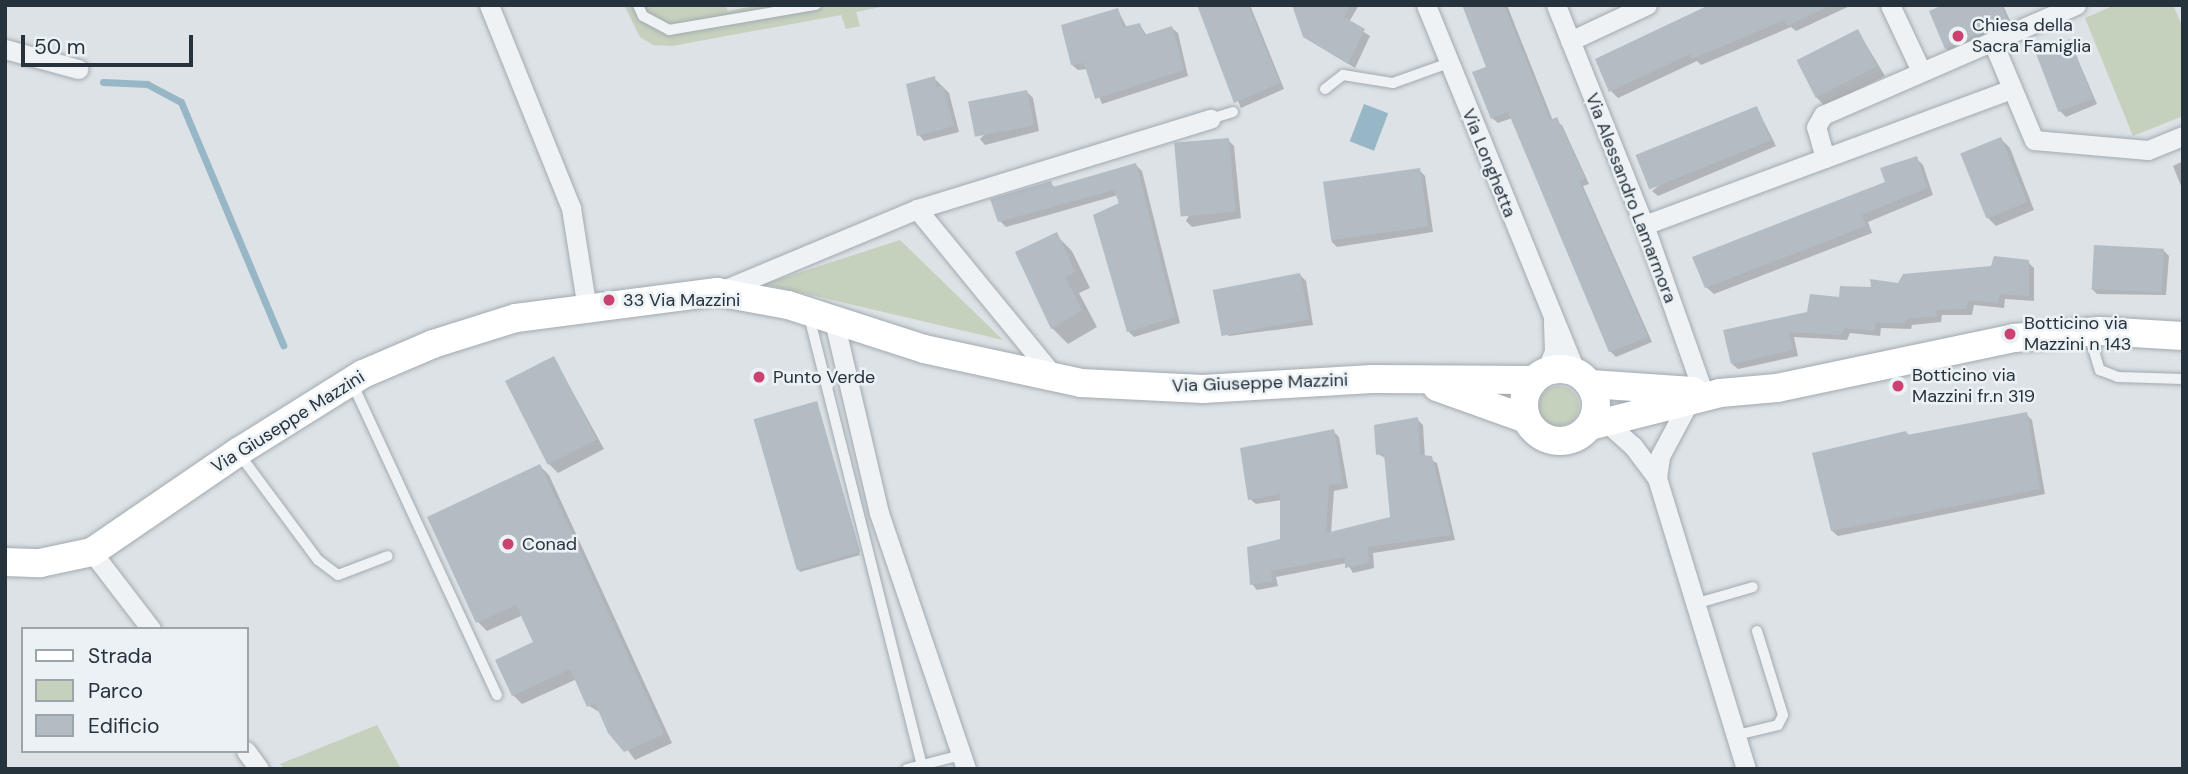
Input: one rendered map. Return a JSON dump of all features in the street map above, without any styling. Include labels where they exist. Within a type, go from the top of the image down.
[{"type":"street","points":[[489,5],[571,208],[586,309]]},
{"type":"street","name":"Via Longhetta","points":[[1426,5],[1552,320],[1566,341],[1583,378]]},
{"type":"street","name":"Via Alessandro Lamarmora","points":[[1556,5],[1644,225],[1705,395]]},
{"type":"street","points":[[1570,41],[1647,5]]},
{"type":"street","points":[[1889,5],[1921,71]]},
{"type":"street","points":[[1825,158],[1816,127],[1823,115],[1921,71],[1993,44],[2076,5]]},
{"type":"street","points":[[1993,44],[2034,140],[2148,150],[2183,136]]},
{"type":"street","points":[[5,49],[79,69]]},
{"type":"street","points":[[1644,225],[2012,89]]},
{"type":"street","name":"Via Giuseppe Mazzini","points":[[5,562],[40,563],[92,552],[238,452],[351,381],[516,318],[717,292],[917,209],[1210,119]]},
{"type":"street","points":[[917,209],[1057,380]]},
{"type":"street","name":"Via Giuseppe Mazzini","points":[[717,292],[821,316],[1057,380],[1203,389],[1372,379],[1421,382],[1540,375],[1583,378],[1705,395]]},
{"type":"street","points":[[821,316],[879,513],[964,762]]},
{"type":"street","name":"Via Longhetta","points":[[1540,375],[1554,351],[1552,320]]},
{"type":"street","name":"Via Giuseppe Mazzini","points":[[1421,382],[1526,419],[1548,440],[1565,441],[1597,424],[1705,395],[1777,388],[2014,338],[2089,331],[2183,336]]},
{"type":"street","points":[[1526,419],[1524,398],[1540,375]]},
{"type":"street","points":[[1583,378],[1596,399],[1597,424],[1633,446],[1657,478],[1698,603],[1746,769]]},
{"type":"street","points":[[1657,478],[1660,456],[1705,395]]},
{"type":"street","points":[[92,552],[149,627]]},
{"type":"street","points":[[248,753],[260,769]]},
{"type":"lane","points":[[638,5],[643,16],[668,30],[816,5]]},
{"type":"lane","points":[[1325,89],[1343,75],[1393,83],[1449,63]]},
{"type":"lane","points":[[1210,119],[1233,112]]},
{"type":"lane","points":[[821,316],[922,767]]},
{"type":"lane","points":[[2089,331],[2093,358],[2100,370],[2118,377],[2183,379]]},
{"type":"lane","points":[[351,381],[497,695]]},
{"type":"lane","points":[[238,452],[318,560],[338,575],[388,556]]},
{"type":"lane","points":[[401,487],[411,482]]},
{"type":"lane","points":[[1698,603],[1753,587]]},
{"type":"lane","points":[[1737,735],[1778,724],[1783,715],[1757,631]]},
{"type":"lane","points":[[907,769],[964,762]]},
{"type":"green space","points":[[624,5],[725,5],[728,11],[759,5],[890,5],[856,12],[860,26],[846,29],[841,15],[672,46],[653,45],[640,37]]},
{"type":"green space","points":[[2115,5],[2173,5],[2183,28],[2183,116],[2133,136],[2085,18]]},
{"type":"green space","points":[[900,240],[1003,340],[764,284]]},
{"type":"green space","points":[[1559,386],[1573,392],[1579,406],[1573,420],[1559,426],[1545,420],[1539,406],[1545,392]]},
{"type":"green space","points":[[377,725],[401,769],[285,769],[280,764]]},
{"type":"water","points":[[1364,104],[1388,113],[1374,151],[1350,141]]},
{"type":"building","points":[[1197,5],[1248,5],[1280,83],[1234,103]]},
{"type":"building","points":[[1292,5],[1350,5],[1344,17],[1365,29],[1348,64],[1303,37]]},
{"type":"building","points":[[1462,5],[1504,5],[1550,120],[1557,117],[1585,178],[1579,181],[1648,337],[1609,352],[1508,112],[1491,119],[1472,72],[1486,67]]},
{"type":"building","points":[[1709,5],[1831,5],[1787,26],[1785,20],[1692,59],[1690,54],[1609,92],[1595,59]]},
{"type":"building","name":"Chiesa della Sacra Famiglia","points":[[1943,5],[2001,5],[2008,21],[1945,49],[1929,11]]},
{"type":"building","points":[[1118,8],[1123,27],[1140,23],[1144,35],[1172,26],[1184,70],[1095,99],[1084,63],[1071,65],[1061,25]]},
{"type":"building","points":[[1858,29],[1877,66],[1816,98],[1797,60]]},
{"type":"building","points":[[2070,39],[2093,99],[2058,112],[2035,52]]},
{"type":"building","points":[[935,76],[936,87],[943,86],[954,126],[917,136],[906,84]]},
{"type":"building","points":[[1027,90],[1034,125],[975,137],[968,101]]},
{"type":"building","points":[[1757,106],[1771,140],[1649,189],[1636,155]]},
{"type":"building","points":[[2001,137],[2027,202],[1986,218],[1960,153]]},
{"type":"building","points":[[1229,138],[1235,212],[1181,217],[1174,143]]},
{"type":"building","points":[[1917,156],[1927,188],[1862,215],[1866,226],[1705,288],[1692,257],[1885,182],[1880,168]]},
{"type":"building","points":[[1136,163],[1175,317],[1127,332],[1093,215],[1119,203],[1114,190],[998,222],[990,199],[1051,181],[1053,187]]},
{"type":"building","points":[[1420,168],[1428,226],[1331,240],[1323,182]]},
{"type":"building","points":[[1057,232],[1075,272],[1065,277],[1082,310],[1051,329],[1015,252]]},
{"type":"building","points":[[2094,245],[2164,249],[2162,293],[2092,289]]},
{"type":"building","points":[[1994,256],[2029,260],[2029,296],[2000,294],[1998,303],[1968,300],[1966,309],[1937,310],[1936,316],[1907,319],[1905,323],[1876,323],[1874,331],[1845,328],[1841,335],[1789,332],[1793,350],[1731,364],[1723,330],[1807,312],[1810,294],[1839,297],[1840,286],[1871,287],[1870,279],[1898,283],[1903,274],[1991,266]]},
{"type":"building","points":[[1300,273],[1309,319],[1222,336],[1213,290]]},
{"type":"building","points":[[554,356],[597,440],[548,465],[505,381]]},
{"type":"building","points":[[817,401],[860,552],[797,570],[754,419]]},
{"type":"building","points":[[2027,412],[2040,489],[1831,531],[1812,453],[1906,431],[1907,435]]},
{"type":"building","points":[[1418,417],[1420,455],[1432,456],[1451,535],[1368,547],[1369,563],[1345,568],[1345,557],[1271,571],[1273,581],[1250,585],[1247,547],[1280,539],[1280,494],[1248,500],[1240,448],[1334,429],[1343,483],[1329,485],[1326,533],[1390,517],[1384,454],[1376,455],[1374,425]]},
{"type":"building","points":[[540,464],[664,734],[624,752],[608,733],[595,703],[587,707],[570,669],[512,696],[495,660],[533,642],[516,605],[476,623],[427,517]]},
{"type":"waterway","points":[[103,82],[147,84],[181,102],[283,345]]},
{"type":"place","name":"Chiesa della Sacra Famiglia","points":[[1958,36]]},
{"type":"place","name":"33 Via Mazzini","points":[[609,300]]},
{"type":"place","name":"Botticino via Mazzini n 143","points":[[2010,334]]},
{"type":"place","name":"Punto Verde","points":[[759,377]]},
{"type":"place","name":"Botticino via Mazzini fr.n 319","points":[[1898,386]]},
{"type":"place","name":"Conad","points":[[508,544]]}]
